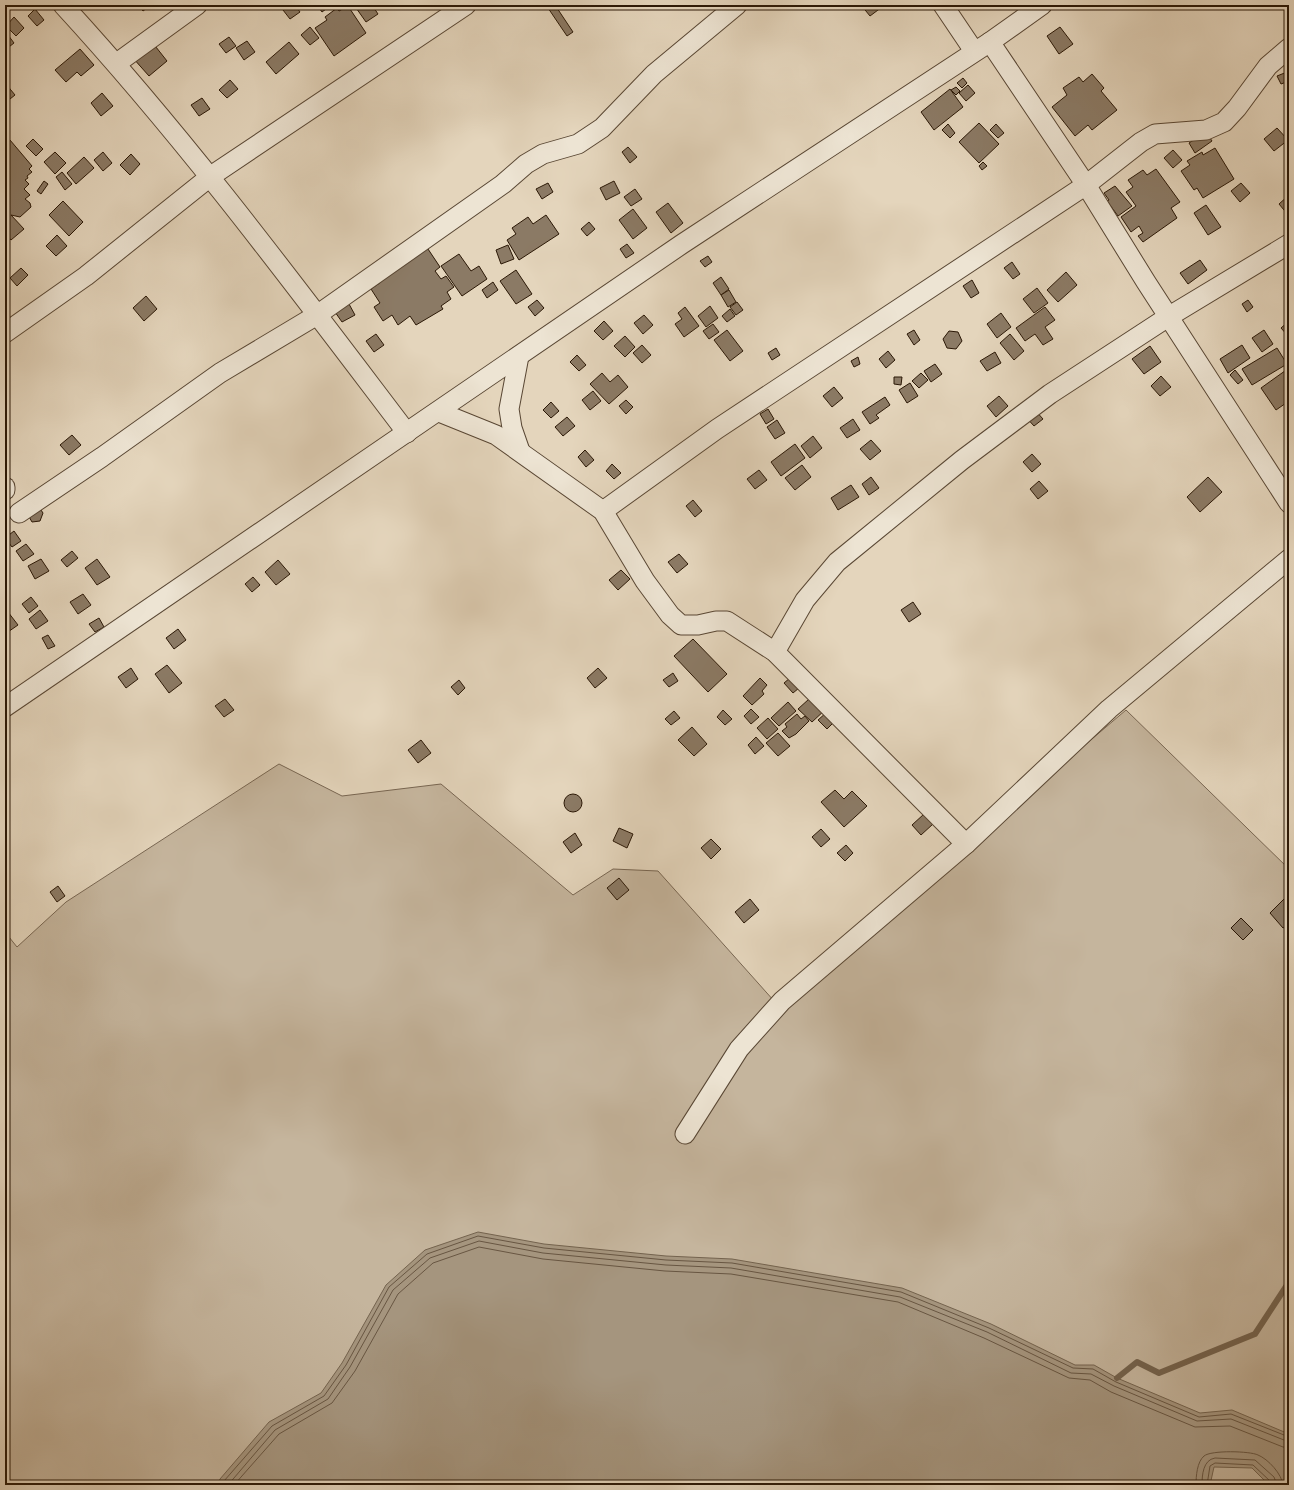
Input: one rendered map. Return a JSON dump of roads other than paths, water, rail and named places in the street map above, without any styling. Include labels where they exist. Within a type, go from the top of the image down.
[{"type":"street","points":[[64,5],[117,63],[211,176],[407,433]]},
{"type":"street","points":[[117,63],[197,5]]},
{"type":"street","points":[[5,333],[86,276],[211,176],[466,5]]},
{"type":"street","points":[[19,513],[102,457],[220,373],[317,315],[503,184],[526,164],[543,154],[578,144],[591,137],[602,128],[654,74],[738,5]]},
{"type":"street","points":[[942,5],[982,46],[1086,185],[1168,317],[1289,503]]},
{"type":"street","points":[[5,707],[439,412],[682,244],[1042,5]]},
{"type":"street","points":[[603,511],[717,429],[1086,185],[1141,142],[1155,134],[1206,130],[1224,122],[1237,108],[1268,66],[1289,48]]},
{"type":"street","points":[[775,652],[805,600],[838,562],[962,460],[1050,394],[1168,317],[1289,244]]},
{"type":"street","points":[[519,356],[509,409],[512,428],[520,451]]},
{"type":"street","points":[[439,412],[496,435],[603,511],[645,581],[670,615],[681,625],[698,625],[716,621],[727,621],[775,652],[966,844]]},
{"type":"street","points":[[685,1134],[739,1049],[782,1001],[966,844],[1109,709],[1289,558]]},
{"type":"water","points":[[478,1232],[544,1244],[666,1256],[732,1259],[902,1288],[991,1324],[1075,1365],[1094,1365],[1117,1378],[1200,1413],[1232,1410],[1289,1434],[1289,1485],[1269,1485],[1252,1468],[1214,1467],[1210,1485],[218,1485],[220,1479],[269,1422],[321,1393],[342,1363],[386,1285],[425,1250]]},
{"type":"waterway","points":[[1117,1378],[1137,1362],[1159,1373],[1255,1334],[1289,1282]]}]
